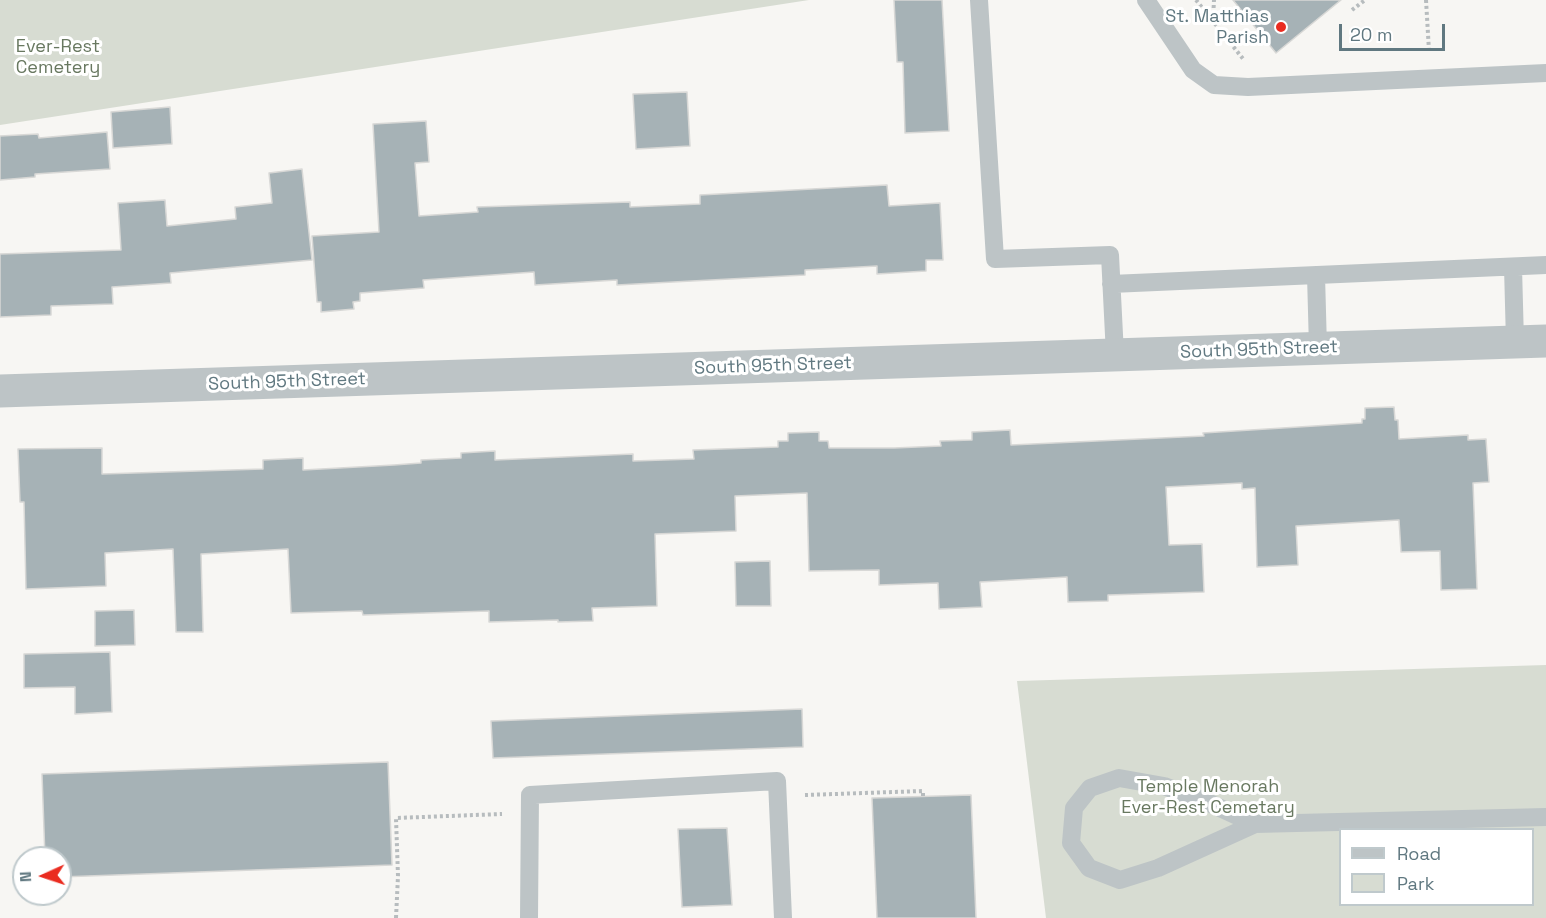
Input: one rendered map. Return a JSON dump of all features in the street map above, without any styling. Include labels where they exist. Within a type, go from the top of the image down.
[{"type":"street","name":"South 95th Street","points":[[0,391],[1531,341]]},
{"type":"lane","points":[[979,0],[995,259],[1110,255],[1115,355]]},
{"type":"lane","points":[[1146,0],[1193,70],[1214,85],[1248,87],[1546,73]]},
{"type":"lane","points":[[1111,284],[1546,265]]},
{"type":"lane","points":[[1513,267],[1531,341]]},
{"type":"lane","points":[[1316,275],[1318,348]]},
{"type":"lane","points":[[1255,824],[1208,802],[1164,786],[1119,778],[1090,788],[1074,808],[1071,843],[1089,868],[1120,880],[1158,868],[1255,824],[1546,817]]},
{"type":"lane","points":[[529,918],[530,795],[777,781],[783,918]]},
{"type":"path","points":[[1196,0],[1245,62]]},
{"type":"path","points":[[1213,21],[1214,0]]},
{"type":"path","points":[[1352,10],[1365,0]]},
{"type":"path","points":[[1426,0],[1429,55]]},
{"type":"path","points":[[777,796],[923,790],[923,797]]},
{"type":"path","points":[[396,918],[398,876],[396,818],[529,814]]},
{"type":"green space","name":"Ever-Rest Cemetery","points":[[0,0],[809,0],[0,125]]},
{"type":"green space","name":"Temple Menorah Ever-Rest Cemetary","points":[[1546,665],[1546,918],[1046,918],[1017,681]]},
{"type":"building","points":[[894,0],[942,0],[949,131],[905,133],[903,62],[897,62]]},
{"type":"building","name":"St. Matthias Parish","points":[[1233,0],[1341,0],[1276,53]]},
{"type":"building","points":[[687,92],[690,146],[636,149],[633,94]]},
{"type":"building","points":[[170,107],[172,144],[113,148],[111,112]]},
{"type":"building","points":[[426,121],[429,162],[415,163],[419,216],[478,212],[477,207],[630,202],[630,207],[700,204],[700,195],[887,185],[889,206],[940,203],[943,260],[926,260],[926,271],[877,274],[877,266],[805,270],[805,275],[617,285],[617,280],[535,285],[534,272],[423,280],[424,288],[360,293],[360,301],[353,302],[354,309],[321,312],[321,302],[317,302],[312,236],[379,232],[373,124]]},
{"type":"building","points":[[107,132],[110,169],[35,174],[35,177],[0,180],[0,136],[38,134],[39,138]]},
{"type":"building","points":[[302,169],[312,260],[170,273],[171,283],[112,287],[113,304],[51,306],[51,315],[0,317],[0,254],[121,250],[118,203],[165,200],[167,226],[236,219],[235,207],[272,203],[269,173]]},
{"type":"building","points":[[1394,407],[1395,420],[1398,420],[1399,439],[1468,435],[1468,440],[1486,439],[1489,482],[1473,483],[1477,589],[1441,590],[1440,551],[1401,552],[1399,520],[1296,526],[1298,565],[1257,567],[1255,488],[1242,489],[1242,483],[1166,487],[1169,545],[1202,544],[1204,592],[1108,595],[1108,601],[1068,602],[1067,577],[980,582],[982,607],[939,609],[938,583],[879,585],[879,570],[809,571],[807,493],[735,496],[736,531],[655,534],[657,606],[592,608],[593,621],[489,622],[489,611],[363,615],[362,611],[291,613],[288,549],[201,554],[203,632],[176,632],[173,549],[105,553],[106,586],[26,589],[24,502],[20,502],[18,449],[102,448],[102,474],[263,469],[263,460],[303,458],[303,470],[394,465],[421,463],[421,460],[461,458],[461,453],[495,451],[495,460],[633,454],[633,461],[694,459],[693,450],[778,447],[778,441],[788,441],[788,433],[819,432],[819,441],[828,441],[829,448],[894,448],[941,446],[940,441],[972,440],[972,432],[1010,430],[1011,445],[1204,436],[1203,433],[1362,423],[1362,419],[1365,419],[1365,408]]},
{"type":"building","points":[[770,561],[771,606],[736,606],[735,562]]},
{"type":"building","points":[[134,610],[135,645],[95,646],[95,611]]},
{"type":"building","points":[[110,652],[112,712],[75,714],[75,687],[24,688],[24,654]]},
{"type":"building","points":[[802,709],[803,747],[493,758],[491,721]]},
{"type":"building","points":[[388,762],[392,865],[72,877],[72,846],[45,846],[42,774]]},
{"type":"building","points":[[971,795],[976,918],[877,918],[872,798]]},
{"type":"building","points":[[727,828],[732,905],[682,907],[678,829]]},
{"type":"place","name":"St. Matthias Parish","points":[[1281,27]]}]
